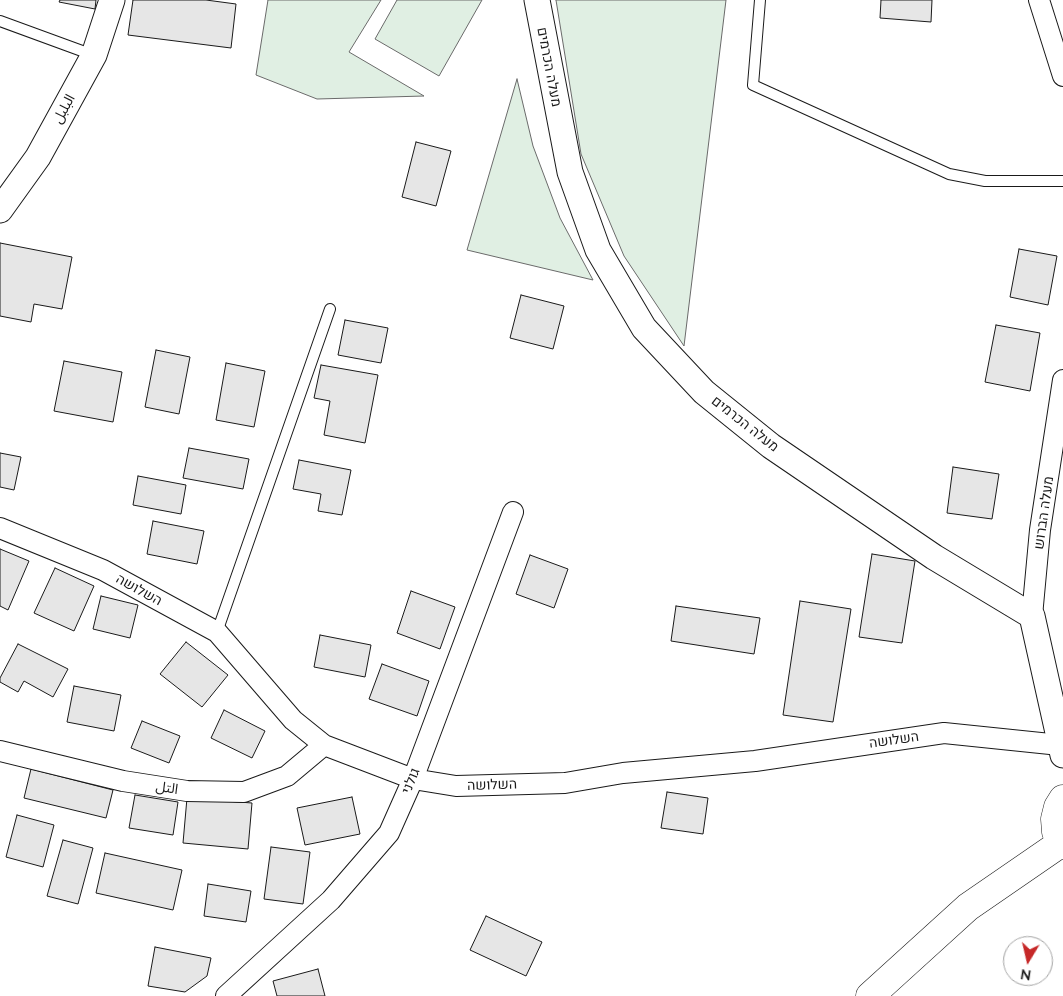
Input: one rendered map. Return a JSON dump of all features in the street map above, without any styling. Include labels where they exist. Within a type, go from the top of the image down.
[{"type":"main road","points":[[870,996],[968,906],[1062,844],[1056,832],[1055,819],[1058,807],[1063,799]]},
{"type":"street","name":"البلبل","points":[[0,210],[38,157],[94,55],[112,0]]},
{"type":"street","name":"מעלה הכרמים","points":[[537,0],[570,172],[598,250],[644,328],[704,392],[772,446],[934,557],[1032,616]]},
{"type":"street","points":[[1039,0],[1063,76]]},
{"type":"street","name":"מעלה הברוש","points":[[1032,616],[1040,530],[1063,380]]},
{"type":"street","name":"גולני","points":[[226,996],[331,900],[389,833],[413,779],[513,512]]},
{"type":"street","name":"השלושה","points":[[0,528],[103,570],[217,632],[293,720],[324,745],[413,779],[456,786],[565,783],[623,772],[755,761],[944,733],[1061,750]]},
{"type":"street","points":[[1032,616],[1061,750]]},
{"type":"street","name":"التل","points":[[0,752],[123,782],[187,791],[244,792],[287,776],[324,745]]},
{"type":"lane","points":[[760,0],[753,85],[949,174],[985,181],[1063,180]]},
{"type":"lane","points":[[0,22],[94,55]]},
{"type":"lane","points":[[217,632],[330,309]]},
{"type":"green space","points":[[268,0],[381,0],[349,52],[424,96],[317,99],[256,75]]},
{"type":"green space","points":[[397,0],[482,0],[439,76],[375,39]]},
{"type":"green space","points":[[556,0],[726,0],[684,346],[624,256],[581,154]]},
{"type":"green space","points":[[517,79],[533,146],[560,218],[593,280],[467,250]]},
{"type":"building","points":[[60,0],[96,0],[95,9],[59,2]]},
{"type":"building","points":[[133,0],[206,0],[236,4],[231,48],[128,35]]},
{"type":"building","points":[[881,0],[932,0],[931,22],[880,18]]},
{"type":"building","points":[[416,142],[451,151],[436,206],[402,197]]},
{"type":"building","points":[[0,243],[72,257],[62,309],[34,304],[31,322],[0,316]]},
{"type":"building","points":[[1019,249],[1057,256],[1048,305],[1010,297]]},
{"type":"building","points":[[521,295],[564,306],[553,349],[510,338]]},
{"type":"building","points":[[345,320],[388,328],[381,363],[338,355]]},
{"type":"building","points":[[996,325],[1040,333],[1030,391],[985,382]]},
{"type":"building","points":[[156,350],[190,357],[179,414],[145,407]]},
{"type":"building","points":[[64,361],[122,372],[113,422],[54,411]]},
{"type":"building","points":[[226,363],[265,371],[254,427],[216,420]]},
{"type":"building","points":[[321,365],[378,375],[365,443],[324,435],[330,401],[314,398]]},
{"type":"building","points":[[189,448],[249,459],[243,489],[183,478]]},
{"type":"building","points":[[0,453],[21,457],[14,490],[0,487]]},
{"type":"building","points":[[299,460],[351,470],[342,515],[318,511],[321,494],[293,489]]},
{"type":"building","points":[[953,467],[999,474],[992,519],[947,513]]},
{"type":"building","points":[[138,476],[186,485],[181,514],[133,505]]},
{"type":"building","points":[[153,521],[204,531],[197,564],[147,554]]},
{"type":"building","points":[[0,549],[29,561],[8,610],[0,606]]},
{"type":"building","points":[[872,554],[915,561],[902,643],[859,637]]},
{"type":"building","points":[[530,555],[568,569],[554,608],[516,594]]},
{"type":"building","points":[[55,568],[94,586],[74,631],[34,613]]},
{"type":"building","points":[[411,591],[455,607],[440,649],[397,633]]},
{"type":"building","points":[[101,596],[138,605],[130,638],[93,629]]},
{"type":"building","points":[[800,601],[851,609],[833,722],[783,715]]},
{"type":"building","points":[[676,606],[760,618],[754,654],[671,641]]},
{"type":"building","points":[[320,635],[371,645],[365,677],[314,667]]},
{"type":"building","points":[[186,642],[228,675],[202,707],[160,674]]},
{"type":"building","points":[[18,644],[68,669],[53,697],[24,681],[18,692],[0,682],[0,678]]},
{"type":"building","points":[[382,664],[429,681],[417,716],[369,699]]},
{"type":"building","points":[[74,686],[121,695],[114,731],[67,722]]},
{"type":"building","points":[[224,710],[265,731],[252,758],[211,738]]},
{"type":"building","points":[[142,721],[180,736],[169,763],[131,748]]},
{"type":"building","points":[[31,769],[113,790],[106,818],[24,798]]},
{"type":"building","points":[[667,792],[708,798],[703,834],[661,828]]},
{"type":"building","points":[[135,795],[178,802],[173,835],[129,828]]},
{"type":"building","points":[[352,797],[360,834],[305,845],[297,808]]},
{"type":"building","points":[[187,798],[252,803],[248,849],[183,843]]},
{"type":"building","points":[[17,815],[54,825],[43,867],[6,857]]},
{"type":"building","points":[[63,840],[93,848],[78,904],[47,896]]},
{"type":"building","points":[[271,847],[310,852],[303,904],[264,899]]},
{"type":"building","points":[[105,853],[182,870],[173,910],[96,893]]},
{"type":"building","points":[[208,884],[251,891],[246,922],[204,916]]},
{"type":"building","points":[[486,916],[542,942],[526,976],[470,950]]},
{"type":"building","points":[[155,947],[211,958],[207,976],[185,992],[148,986]]},
{"type":"building","points":[[318,969],[325,996],[277,996],[273,981]]}]
